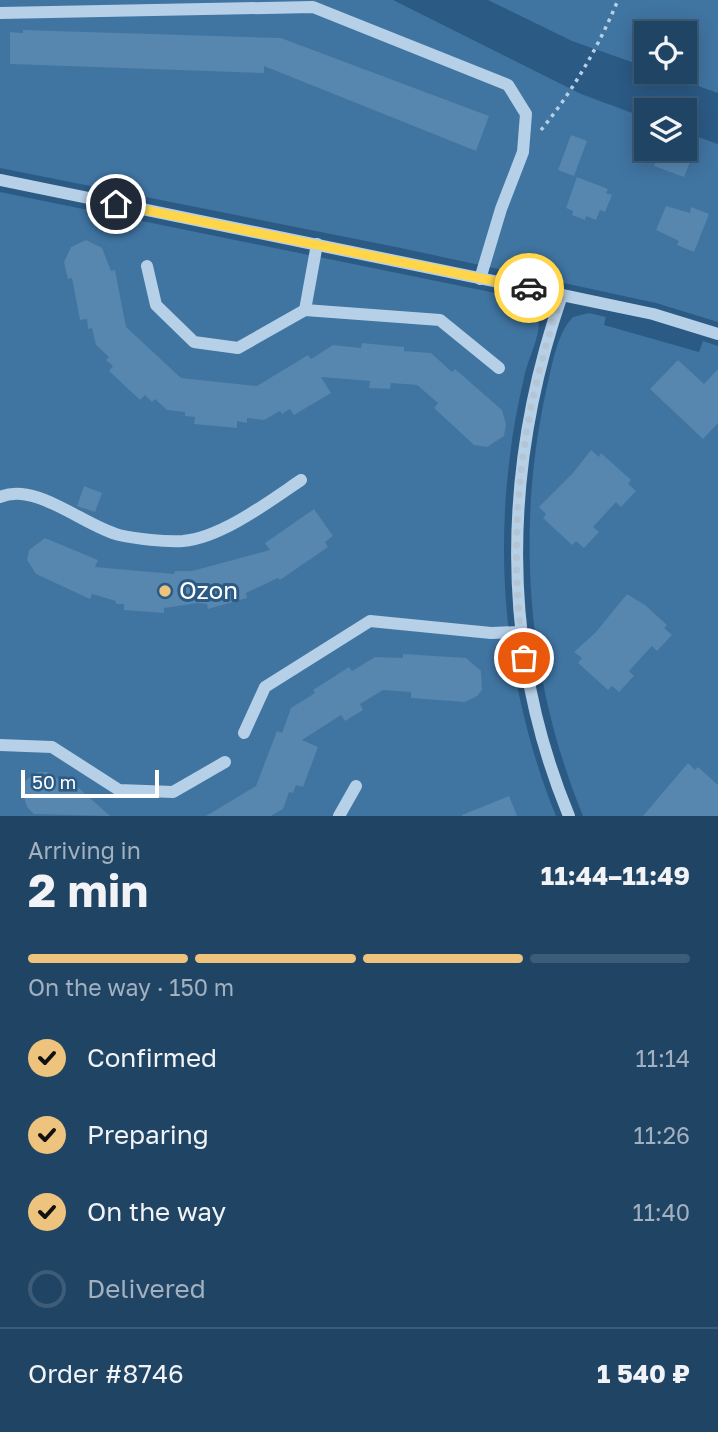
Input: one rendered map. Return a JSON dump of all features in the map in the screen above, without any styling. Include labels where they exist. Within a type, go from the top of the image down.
[{"type":"street","points":[[0,13],[313,7],[508,85],[526,114],[523,152],[501,209],[480,278]]},
{"type":"street","points":[[0,180],[653,314],[718,334]]},
{"type":"street","points":[[305,310],[317,244]]},
{"type":"street","points":[[147,266],[156,305],[194,342],[238,348],[305,310],[440,320],[499,368]]},
{"type":"street","points":[[562,295],[537,375],[521,458],[516,542],[521,632],[534,710],[569,816]]},
{"type":"street","points":[[0,497],[11,493],[27,494],[118,535],[184,541],[239,522],[301,480]]},
{"type":"street","points":[[244,733],[265,687],[370,621],[491,633],[521,632]]},
{"type":"street","points":[[0,745],[52,747],[119,790],[173,792],[225,762]]},
{"type":"street","points":[[340,816],[356,786]]},
{"type":"path","points":[[540,132],[556,112],[602,38],[618,0]]},
{"type":"shaded area","points":[[0,0],[393,0],[581,94],[634,114],[634,161],[697,161],[697,137],[718,144],[718,322],[656,303],[396,247],[0,168]]},
{"type":"shaded area","points":[[488,0],[718,0],[718,93],[692,84],[697,84],[697,21],[634,21],[634,63],[572,41]]},
{"type":"shaded area","points":[[0,192],[520,298],[534,307],[538,316],[538,330],[514,425],[505,502],[505,593],[517,684],[527,729],[556,816],[0,816]]},
{"type":"shaded area","points":[[589,313],[606,317],[604,325],[699,352],[703,341],[718,346],[718,816],[583,816],[564,765],[550,713],[532,607],[531,499],[536,445],[546,391],[562,332],[573,317]]},
{"type":"building","points":[[23,30],[281,38],[489,116],[476,151],[264,66],[264,73],[10,64],[10,32],[23,33]]},
{"type":"building","points":[[571,135],[587,141],[574,176],[558,170]]},
{"type":"building","points":[[656,161],[690,161],[684,177],[654,166]]},
{"type":"building","points":[[577,177],[608,189],[606,193],[612,195],[605,212],[600,210],[596,220],[586,216],[585,220],[572,215],[573,211],[566,208]]},
{"type":"building","points":[[666,206],[690,213],[691,207],[709,214],[694,252],[677,245],[679,241],[656,230]]},
{"type":"building","points":[[86,240],[102,248],[111,271],[115,270],[126,327],[181,378],[257,386],[308,355],[311,359],[333,345],[361,348],[362,343],[404,347],[404,351],[431,353],[452,372],[455,369],[502,410],[506,424],[504,436],[487,447],[474,445],[434,408],[438,403],[417,385],[391,383],[390,389],[369,388],[370,381],[321,377],[331,393],[294,415],[290,409],[264,420],[247,418],[247,423],[237,421],[237,428],[194,424],[195,417],[185,416],[185,412],[167,410],[155,399],[152,402],[145,395],[140,400],[109,371],[113,366],[106,360],[109,357],[96,345],[92,328],[88,329],[87,319],[80,320],[72,278],[68,279],[64,262],[71,247]]},
{"type":"building","points":[[678,360],[704,384],[718,369],[718,423],[703,439],[650,389]]},
{"type":"building","points":[[591,450],[599,457],[601,453],[631,480],[628,484],[636,491],[621,507],[616,502],[593,527],[599,532],[584,548],[576,541],[572,545],[543,518],[546,514],[539,507],[573,473]]},
{"type":"building","points":[[84,486],[102,493],[95,512],[77,506]]},
{"type":"building","points":[[314,509],[333,536],[325,542],[328,547],[280,580],[278,578],[246,593],[247,598],[208,609],[207,604],[198,603],[164,608],[164,613],[124,610],[124,604],[116,604],[116,601],[92,594],[90,599],[36,574],[27,560],[29,550],[45,538],[98,560],[95,567],[174,574],[175,571],[192,571],[270,550],[265,543]]},
{"type":"building","points":[[627,594],[645,605],[667,625],[664,628],[672,635],[657,651],[652,646],[629,671],[634,676],[619,692],[612,686],[608,690],[578,663],[582,658],[574,652],[596,632]]},
{"type":"building","points":[[403,654],[466,658],[481,671],[482,690],[465,702],[411,698],[411,692],[383,690],[360,704],[363,710],[345,721],[341,715],[302,740],[318,747],[303,787],[296,785],[293,793],[289,792],[283,809],[271,816],[206,816],[256,786],[277,731],[282,733],[291,708],[349,667],[352,671],[375,657],[403,658]]},
{"type":"building","points":[[688,763],[695,770],[698,767],[718,785],[718,816],[643,816]]},
{"type":"building","points":[[38,772],[47,772],[68,785],[71,781],[110,816],[34,814],[27,807],[22,791],[26,780]]},
{"type":"building","points":[[509,796],[517,816],[462,816],[462,815]]},
{"type":"way so far","points":[[524,658],[516,584],[517,500],[521,458],[537,375],[562,295],[529,288]]},
{"type":"place","name":"Ozon","points":[[165,591]]},
{"type":"route","points":[[116,204],[529,288]]}]
